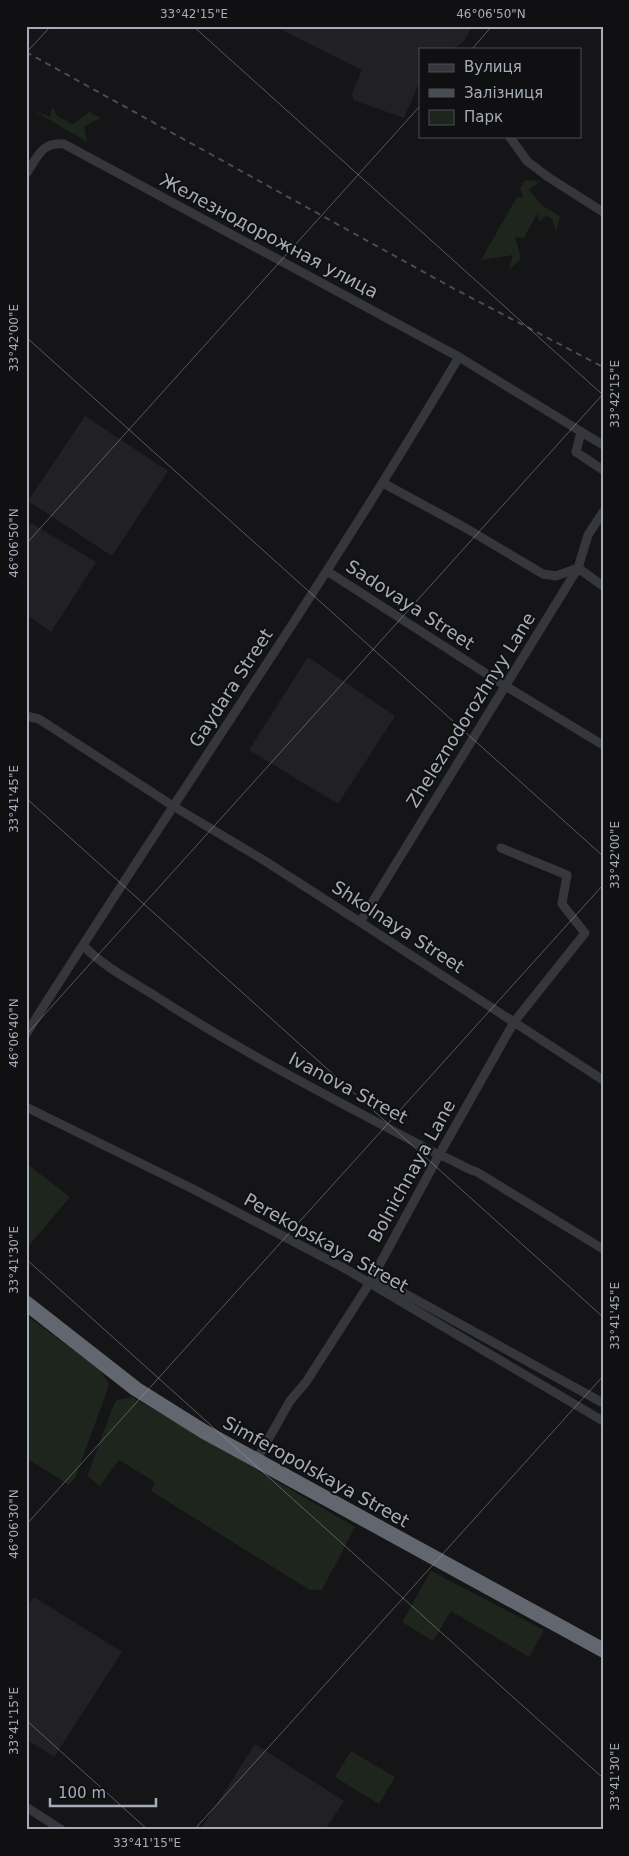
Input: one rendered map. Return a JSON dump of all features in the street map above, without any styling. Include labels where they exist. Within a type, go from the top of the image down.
[{"type":"highway","name":"Simferopolskaya Street","points":[[26,1303],[136,1389],[203,1431],[256,1462],[603,1650]]},
{"type":"street","points":[[510,138],[527,161],[548,177],[603,212]]},
{"type":"street","name":"Железнодорожная улица","points":[[26,174],[44,148],[54,142],[64,144],[459,357],[603,445]]},
{"type":"street","name":"Gaydara Street","points":[[26,1034],[327,571],[459,357]]},
{"type":"street","points":[[581,432],[576,452],[603,470]]},
{"type":"street","points":[[383,483],[464,527],[543,574],[556,576],[578,568],[603,586]]},
{"type":"street","name":"Zheleznodorozhnyy Lane","points":[[360,922],[504,685],[527,652],[578,568],[588,535],[603,512]]},
{"type":"street","name":"Sadovaya Street","points":[[327,571],[504,685],[603,745]]},
{"type":"street","name":"Shkolnaya Street","points":[[26,716],[39,719],[173,806],[265,861],[603,1080]]},
{"type":"street","name":"Bolnichnaya Lane","points":[[256,1462],[290,1402],[306,1382],[371,1280],[514,1022],[585,933],[562,904],[567,876],[500,848]]},
{"type":"street","name":"Ivanova Street","points":[[83,945],[88,951],[119,973],[218,1036],[439,1155],[452,1159],[464,1168],[477,1172],[603,1250]]},
{"type":"street","name":"Perekopskaya Street","points":[[26,1107],[194,1189],[344,1268],[371,1280],[603,1421]]},
{"type":"street","points":[[371,1280],[603,1403]]},
{"type":"street","points":[[26,1806],[62,1830]]},
{"type":"shaded area","points":[[274,26],[472,26],[464,41],[454,48],[419,48],[419,83],[404,118],[353,100],[352,93],[362,70]]},
{"type":"shaded area","points":[[85,416],[168,471],[112,556],[28,501]]},
{"type":"shaded area","points":[[31,523],[96,562],[51,632],[26,614],[26,531]]},
{"type":"shaded area","points":[[308,657],[395,716],[338,804],[249,750]]},
{"type":"shaded area","points":[[34,1597],[122,1652],[54,1757],[26,1739],[26,1608]]},
{"type":"shaded area","points":[[255,1744],[344,1801],[325,1830],[200,1830]]},
{"type":"green space","points":[[52,107],[58,117],[73,124],[89,112],[101,118],[84,126],[87,142],[33,110],[50,117]]},
{"type":"green space","points":[[525,180],[540,181],[529,190],[543,206],[560,216],[556,231],[552,219],[546,215],[540,222],[537,214],[524,238],[515,237],[521,258],[509,270],[513,255],[481,260],[517,197],[523,198],[520,188]]},
{"type":"green space","points":[[26,1163],[70,1197],[26,1249]]},
{"type":"green space","points":[[26,1315],[100,1370],[108,1382],[108,1388],[76,1476],[69,1485],[26,1458]]},
{"type":"green space","points":[[132,1397],[355,1527],[322,1590],[310,1590],[151,1491],[155,1482],[119,1460],[100,1486],[87,1476],[114,1404],[117,1400]]},
{"type":"green space","points":[[431,1571],[544,1630],[529,1657],[451,1611],[433,1641],[402,1622]]},
{"type":"green space","points":[[351,1751],[395,1777],[379,1804],[335,1777]]},
{"type":"railway","points":[[26,52],[449,286],[603,367]]}]
